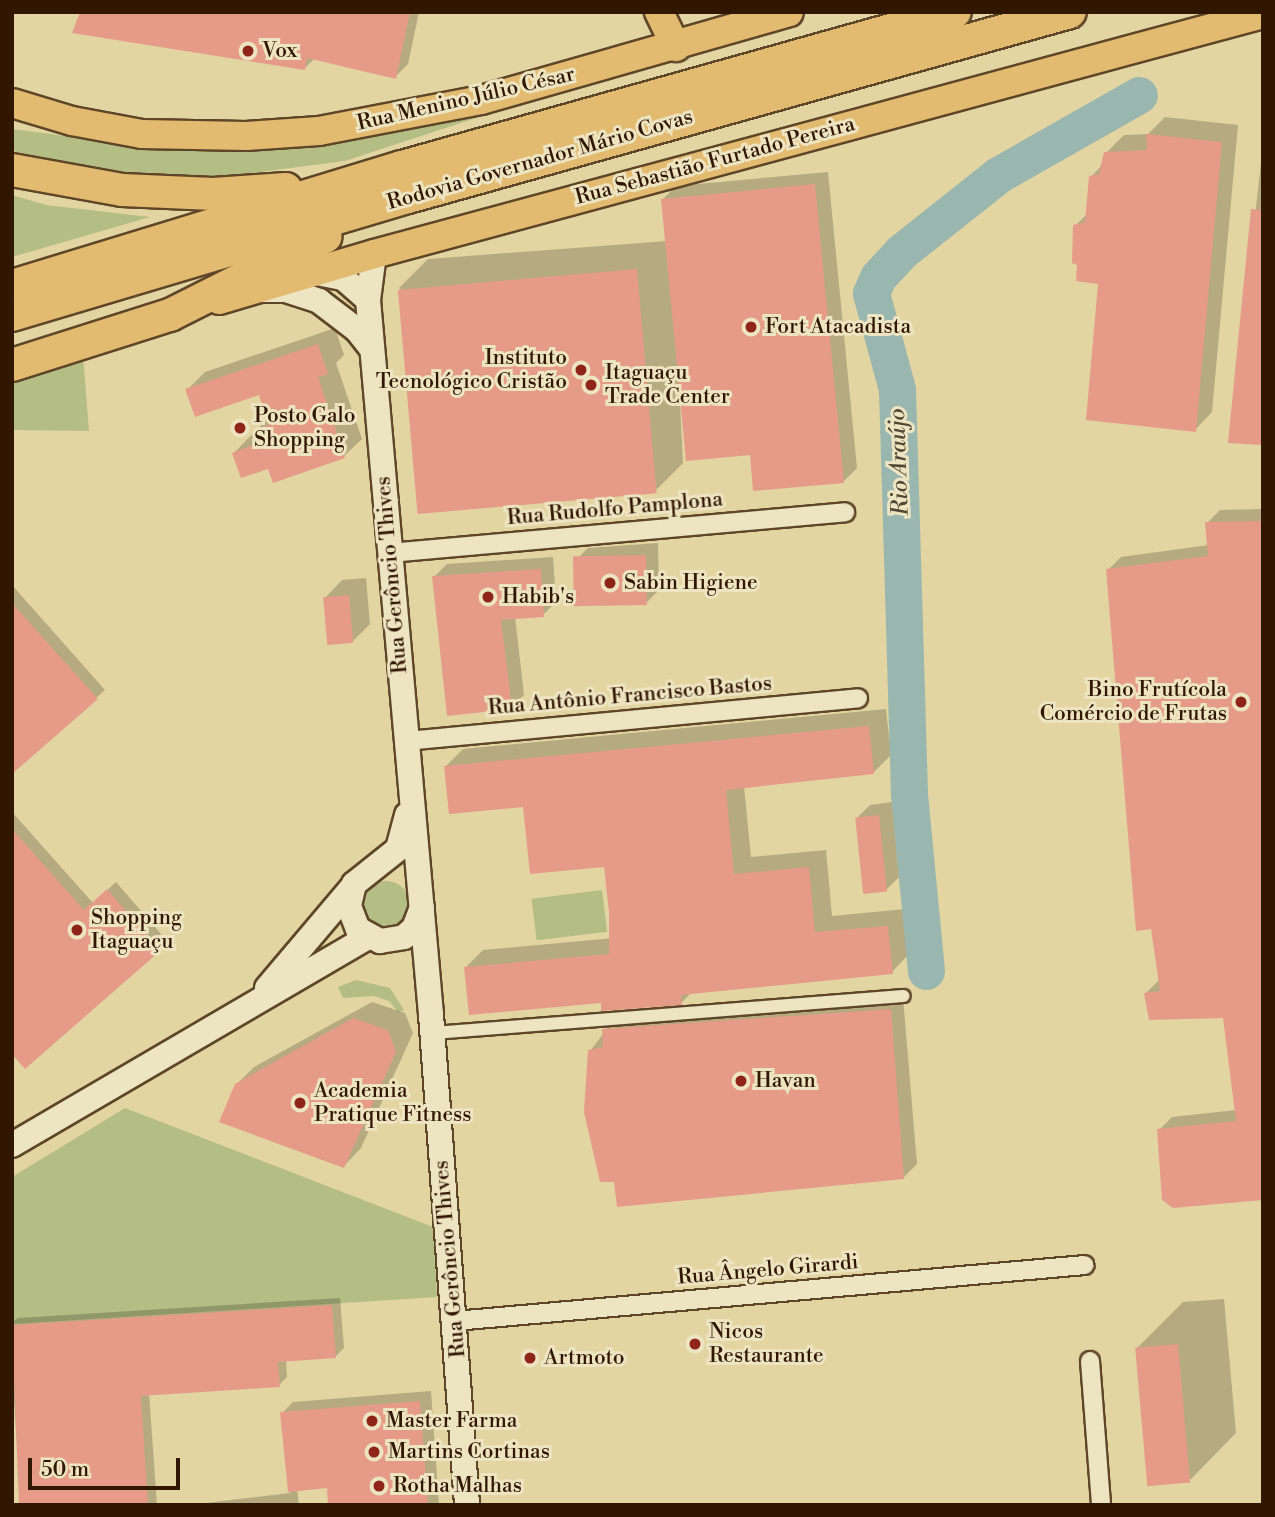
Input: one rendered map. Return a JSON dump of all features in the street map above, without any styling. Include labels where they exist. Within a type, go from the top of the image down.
[{"type":"highway","name":"Rodovia Governador Mário Covas","points":[[12,286],[340,186],[955,12]]},
{"type":"highway","name":"Rodovia Governador Mário Covas","points":[[12,315],[408,197],[1070,12]]},
{"type":"highway","points":[[12,170],[122,190],[200,194],[340,186]]},
{"type":"highway","points":[[12,365],[170,315],[408,197]]},
{"type":"main road","points":[[659,12],[676,47]]},
{"type":"main road","name":"Rua Menino Júlio César","points":[[12,103],[72,121],[142,134],[199,137],[319,131],[481,100],[676,47],[789,12]]},
{"type":"main road","name":"Rua Sebastião Furtado Pereira","points":[[170,315],[374,254],[1263,14]]},
{"type":"main road","points":[[12,115],[72,121]]},
{"type":"main road","name":"Rua Gerôncio Thives","points":[[374,254],[368,300],[432,1024],[467,1505]]},
{"type":"main road","points":[[312,272],[343,278],[368,300]]},
{"type":"main road","points":[[254,290],[286,290],[319,301],[358,330],[372,349]]},
{"type":"main road","points":[[257,999],[363,878],[398,849],[411,800]]},
{"type":"main road","points":[[12,1144],[257,999],[380,939],[414,929],[421,899],[399,870],[363,878]]},
{"type":"main road","points":[[363,878],[349,906],[352,919],[380,939],[407,950],[416,966],[432,1024]]},
{"type":"street","name":"Rua Rudolfo Pamplona","points":[[390,553],[845,512]]},
{"type":"street","name":"Rua Antônio Francisco Bastos","points":[[406,741],[858,698]]},
{"type":"street","points":[[432,1024],[904,996]]},
{"type":"street","name":"Rua Ângelo Girardi","points":[[454,1321],[1085,1265]]},
{"type":"street","points":[[1090,1361],[1101,1505]]},
{"type":"green space","points":[[494,112],[345,161],[213,178],[124,174],[12,151],[12,129],[144,146],[332,141]]},
{"type":"green space","points":[[12,195],[46,205],[150,217],[12,257]]},
{"type":"green space","points":[[83,356],[89,431],[12,430],[12,378]]},
{"type":"green space","points":[[386,881],[403,888],[410,905],[403,922],[386,929],[369,922],[362,905],[369,888]]},
{"type":"green space","points":[[602,890],[607,932],[537,940],[532,899]]},
{"type":"green space","points":[[356,980],[390,988],[404,1010],[398,1012],[389,1001],[374,996],[343,998],[338,987]]},
{"type":"green space","points":[[125,1108],[433,1227],[437,1297],[12,1324],[12,1177]]},
{"type":"building","name":"Vox","points":[[80,12],[410,12],[396,79],[307,58],[305,70],[72,33]]},
{"type":"building","points":[[1146,134],[1222,142],[1196,432],[1086,420],[1098,284],[1076,281],[1077,265],[1072,263],[1073,225],[1085,222],[1089,176],[1099,174],[1104,152],[1147,150]]},
{"type":"building","name":"Fort Atacadista","points":[[815,184],[844,483],[753,491],[750,455],[686,461],[661,199]]},
{"type":"building","points":[[1251,209],[1263,210],[1263,445],[1228,443]]},
{"type":"building","points":[[637,269],[657,493],[418,514],[398,290]]},
{"type":"building","points":[[318,344],[328,374],[318,377],[345,458],[273,483],[268,469],[241,478],[232,453],[259,443],[255,430],[269,425],[259,395],[195,417],[185,389]]},
{"type":"building","points":[[1263,521],[1263,1200],[1173,1208],[1162,1200],[1157,1129],[1236,1121],[1223,1018],[1149,1020],[1144,993],[1160,991],[1151,929],[1136,931],[1106,569],[1208,556],[1205,522]]},
{"type":"building","name":"Sabin Higiene","points":[[646,555],[647,605],[574,606],[573,556]]},
{"type":"building","points":[[541,569],[544,617],[501,620],[512,709],[447,716],[432,576]]},
{"type":"building","points":[[349,595],[353,643],[327,645],[323,597]]},
{"type":"building","points":[[12,603],[98,699],[12,774]]},
{"type":"building","points":[[869,726],[874,774],[726,790],[730,833],[734,874],[809,867],[815,932],[888,926],[893,974],[681,995],[682,1005],[601,1011],[601,1003],[469,1015],[464,967],[609,954],[609,912],[604,867],[530,874],[523,807],[449,814],[444,766]]},
{"type":"building","points":[[879,815],[887,892],[863,894],[855,818]]},
{"type":"building","name":"Shopping Itaguaçu","points":[[12,829],[84,910],[107,889],[160,951],[25,1069],[12,1054]]},
{"type":"building","name":"Havan","points":[[891,1009],[904,1179],[617,1207],[614,1182],[600,1182],[584,1112],[588,1050],[603,1047],[602,1029]]},
{"type":"building","name":"Academia Pratique Fitness","points":[[353,1018],[388,1030],[396,1052],[344,1168],[219,1122],[235,1084]]},
{"type":"building","points":[[332,1305],[336,1358],[278,1362],[280,1387],[141,1396],[148,1505],[19,1505],[12,1325]]},
{"type":"building","points":[[1178,1344],[1190,1482],[1147,1486],[1135,1348]]},
{"type":"building","points":[[420,1401],[428,1505],[328,1505],[327,1488],[288,1492],[280,1412]]},
{"type":"waterway","name":"Rio Araújo","points":[[926,971],[909,794],[897,389],[871,293],[878,277],[901,252],[998,175],[1139,95]]},
{"type":"place","name":"Vox","points":[[248,51]]},
{"type":"place","name":"Fort Atacadista","points":[[751,327]]},
{"type":"place","name":"Instituto Tecnológico Cristão","points":[[581,370]]},
{"type":"place","name":"Itaguaçu Trade Center","points":[[591,385]]},
{"type":"place","name":"Posto Galo Shopping","points":[[240,428]]},
{"type":"place","name":"Sabin Higiene","points":[[610,583]]},
{"type":"place","name":"Habib's","points":[[488,597]]},
{"type":"place","name":"Bino Frutícola Comércio de Frutas","points":[[1241,702]]},
{"type":"place","name":"Shopping Itaguaçu","points":[[77,930]]},
{"type":"place","name":"Havan","points":[[741,1081]]},
{"type":"place","name":"Academia Pratique Fitness","points":[[300,1103]]},
{"type":"place","name":"Nicos Restaurante","points":[[695,1344]]},
{"type":"place","name":"Artmoto","points":[[530,1358]]},
{"type":"place","name":"Master Farma","points":[[372,1421]]},
{"type":"place","name":"Martins Cortinas","points":[[374,1452]]},
{"type":"place","name":"Rotha Malhas","points":[[379,1486]]}]
